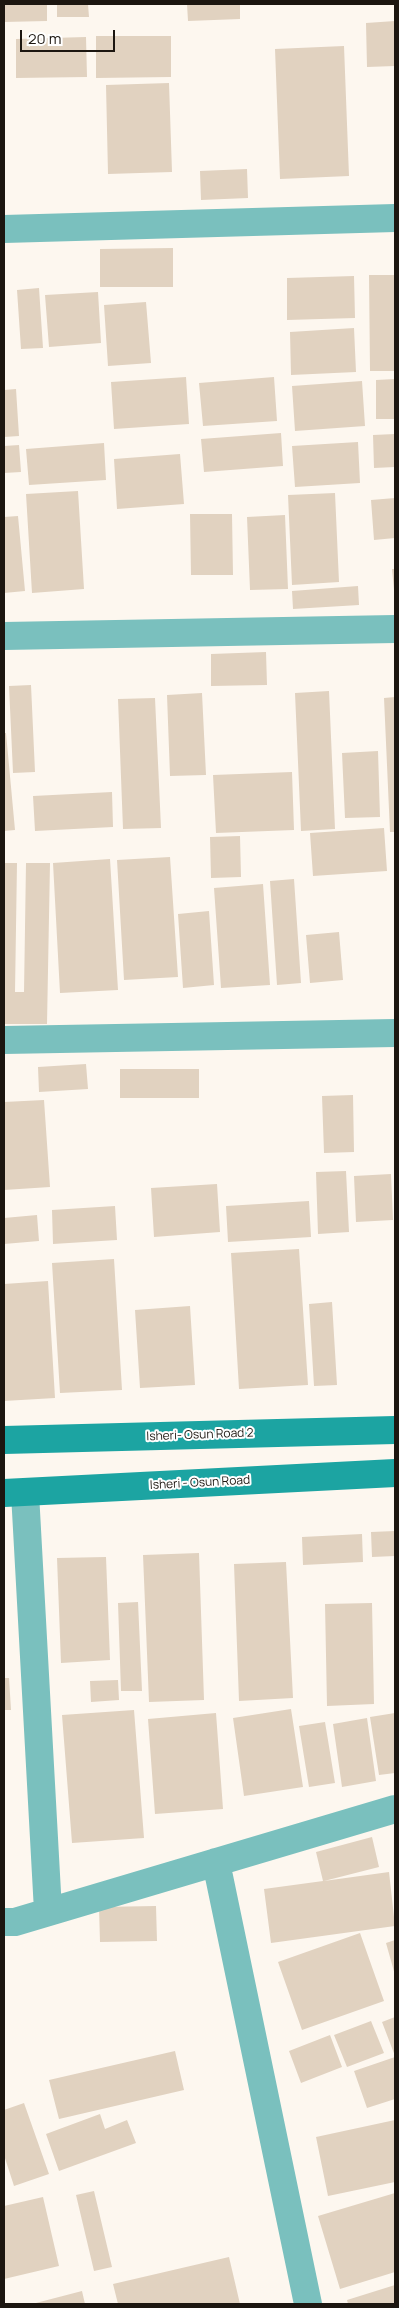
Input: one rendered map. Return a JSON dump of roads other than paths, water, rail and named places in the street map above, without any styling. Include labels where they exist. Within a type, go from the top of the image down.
[{"type":"main road","name":"Isheri- Osun Road 2","points":[[4,1440],[395,1430]]},
{"type":"main road","name":"Isheri - Osun Road","points":[[15,1493],[395,1473]]},
{"type":"street","points":[[4,229],[395,218]]},
{"type":"street","points":[[4,636],[395,629]]},
{"type":"street","points":[[4,1040],[395,1033]]},
{"type":"street","points":[[15,1493],[48,1911]]},
{"type":"street","points":[[7,1924],[395,1809]]},
{"type":"street","points":[[216,1862],[308,2304]]}]
